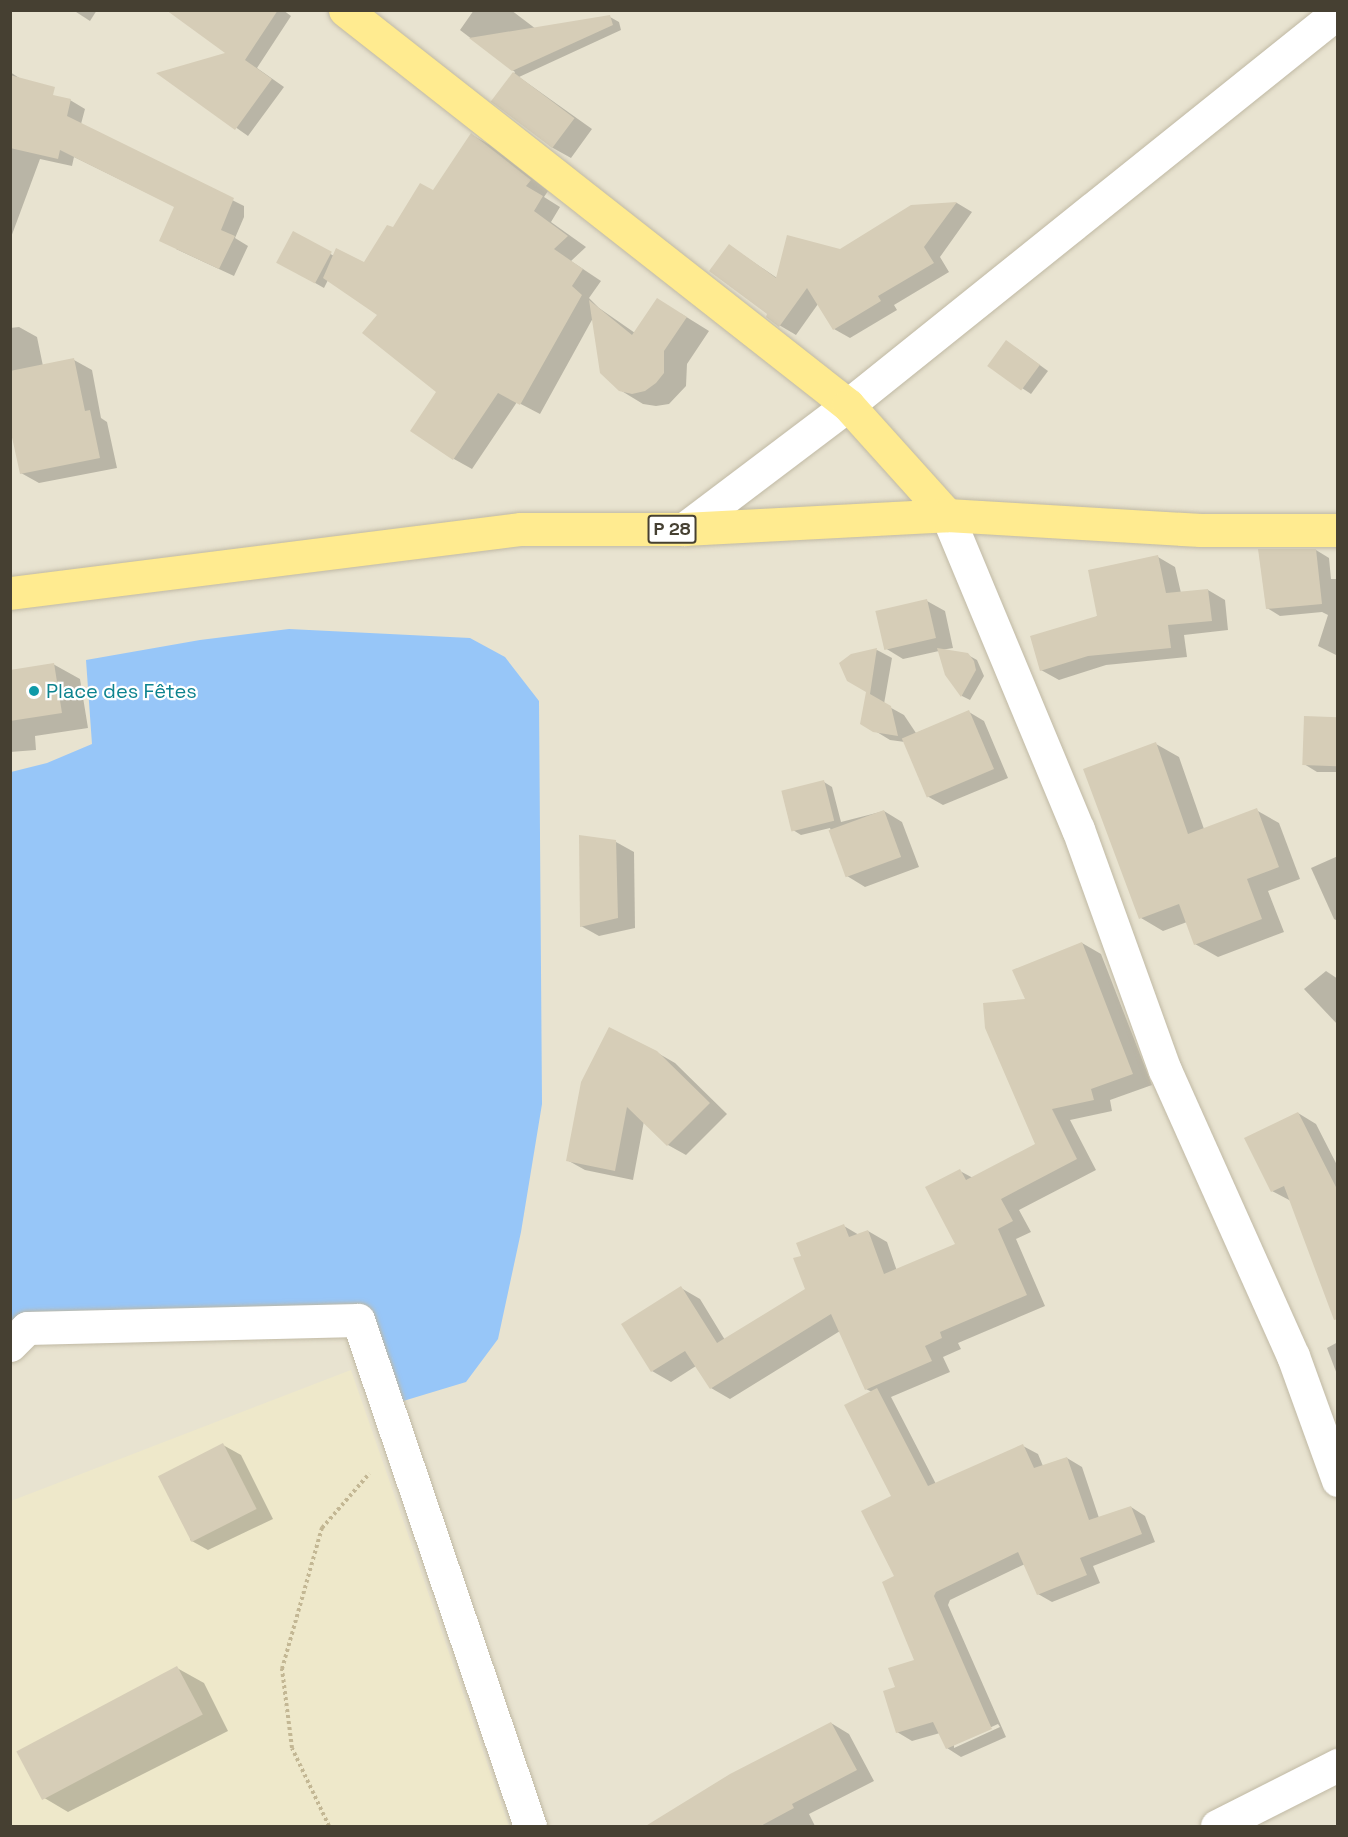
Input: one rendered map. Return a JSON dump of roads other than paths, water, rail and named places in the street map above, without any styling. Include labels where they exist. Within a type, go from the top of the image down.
[{"type":"main road","points":[[345,10],[848,405],[947,514]]},
{"type":"main road","name":"P 28","points":[[10,593],[521,529],[684,529],[947,514],[1201,530],[1338,530]]},
{"type":"street","points":[[684,529],[848,405],[1338,12]]},
{"type":"street","points":[[947,514],[1078,829],[1165,1070],[1293,1356],[1338,1480]]},
{"type":"street","points":[[10,1345],[27,1328],[358,1320],[399,1448],[530,1827]]},
{"type":"street","points":[[1217,1827],[1338,1765]]},
{"type":"water","points":[[289,629],[470,638],[505,657],[539,701],[542,1104],[521,1232],[498,1339],[466,1382],[390,1405],[360,1317],[11,1326],[11,772],[47,763],[92,744],[86,660],[200,640]]},
{"type":"place","name":"Place des Fêtes","points":[[34,691]]}]
